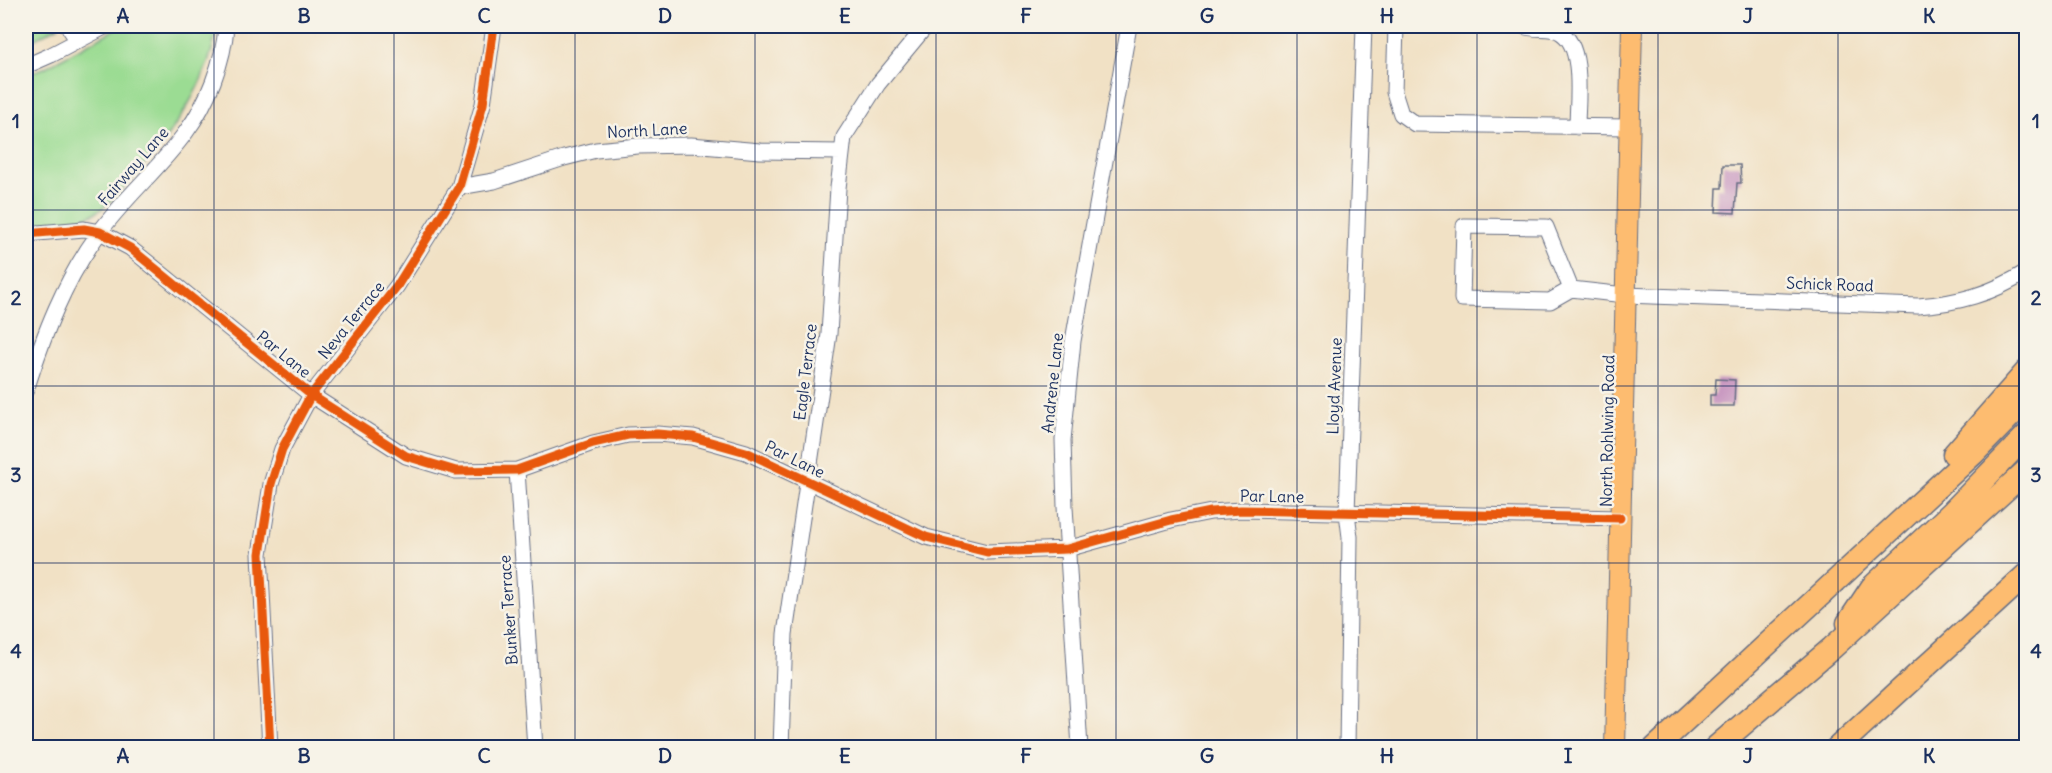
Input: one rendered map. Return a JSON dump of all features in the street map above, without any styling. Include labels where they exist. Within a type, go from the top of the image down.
[{"type":"highway","points":[[1867,551],[2026,372]]},
{"type":"highway","points":[[1655,747],[1973,454],[2026,400]]},
{"type":"highway","points":[[1832,648],[1872,586],[1953,511],[2026,435]]},
{"type":"highway","points":[[1715,747],[1832,648],[2026,471]]},
{"type":"highway","points":[[1837,747],[2026,575]]},
{"type":"main road","name":"North Rohlwing Road","points":[[1615,747],[1632,26]]},
{"type":"street","points":[[68,26],[78,41]]},
{"type":"street","points":[[26,66],[106,26]]},
{"type":"street","name":"Fairway Lane","points":[[26,390],[42,339],[63,291],[100,232],[187,132],[213,81],[226,26]]},
{"type":"street","name":"Neva Terrace","points":[[270,747],[260,554],[263,521],[271,484],[282,449],[311,395],[397,286],[459,187],[483,104],[494,26]]},
{"type":"street","name":"Eagle Terrace","points":[[781,747],[785,634],[830,334],[844,137],[878,84],[926,26]]},
{"type":"street","name":"Andrene Lane","points":[[1080,747],[1067,549],[1064,440],[1073,341],[1129,26]]},
{"type":"street","name":"Lloyd Avenue","points":[[1347,747],[1350,537],[1347,513],[1364,26]]},
{"type":"street","points":[[1396,26],[1394,92],[1401,114],[1415,124],[1629,128]]},
{"type":"street","points":[[1523,26],[1559,31],[1570,40],[1577,59],[1577,127]]},
{"type":"street","name":"North Lane","points":[[459,187],[494,182],[564,158],[596,150],[638,146],[691,145],[760,151],[842,153]]},
{"type":"street","points":[[1464,226],[1546,227],[1570,289],[1550,301],[1462,298],[1464,226]]},
{"type":"street","name":"Par Lane","points":[[26,234],[84,229],[100,232],[130,248],[311,395],[406,456],[456,471],[517,470],[592,443],[628,435],[657,434],[693,437],[722,443],[746,452],[910,531],[956,546],[987,552],[1067,549],[1211,512],[1241,510],[1620,518]]},
{"type":"street","name":"Schick Road","points":[[1570,289],[1625,295],[1918,306],[1949,304],[1980,296],[2026,273]]},
{"type":"street","name":"Bunker Terrace","points":[[517,470],[535,747]]},
{"type":"green space","points":[[26,26],[59,26],[26,44]]},
{"type":"green space","points":[[121,26],[217,26],[205,69],[186,109],[160,146],[118,194],[104,207],[86,217],[69,221],[26,224],[26,75],[44,68]]},
{"type":"building","points":[[1723,165],[1740,165],[1741,183],[1737,183],[1735,213],[1716,212],[1717,188],[1722,188]]},
{"type":"building","points":[[1716,379],[1735,380],[1734,406],[1710,406],[1710,395],[1715,395]]},
{"type":"cycle path","points":[[270,748],[260,554],[271,484],[282,449],[311,395],[397,286],[459,187],[483,104],[494,26]]},
{"type":"cycle path","points":[[26,234],[84,229],[100,232],[130,248],[311,395],[406,456],[456,471],[517,470],[593,443],[628,435],[657,434],[693,437],[746,452],[926,537],[987,552],[1067,549],[1171,520],[1211,512],[1241,510],[1620,518]]}]
